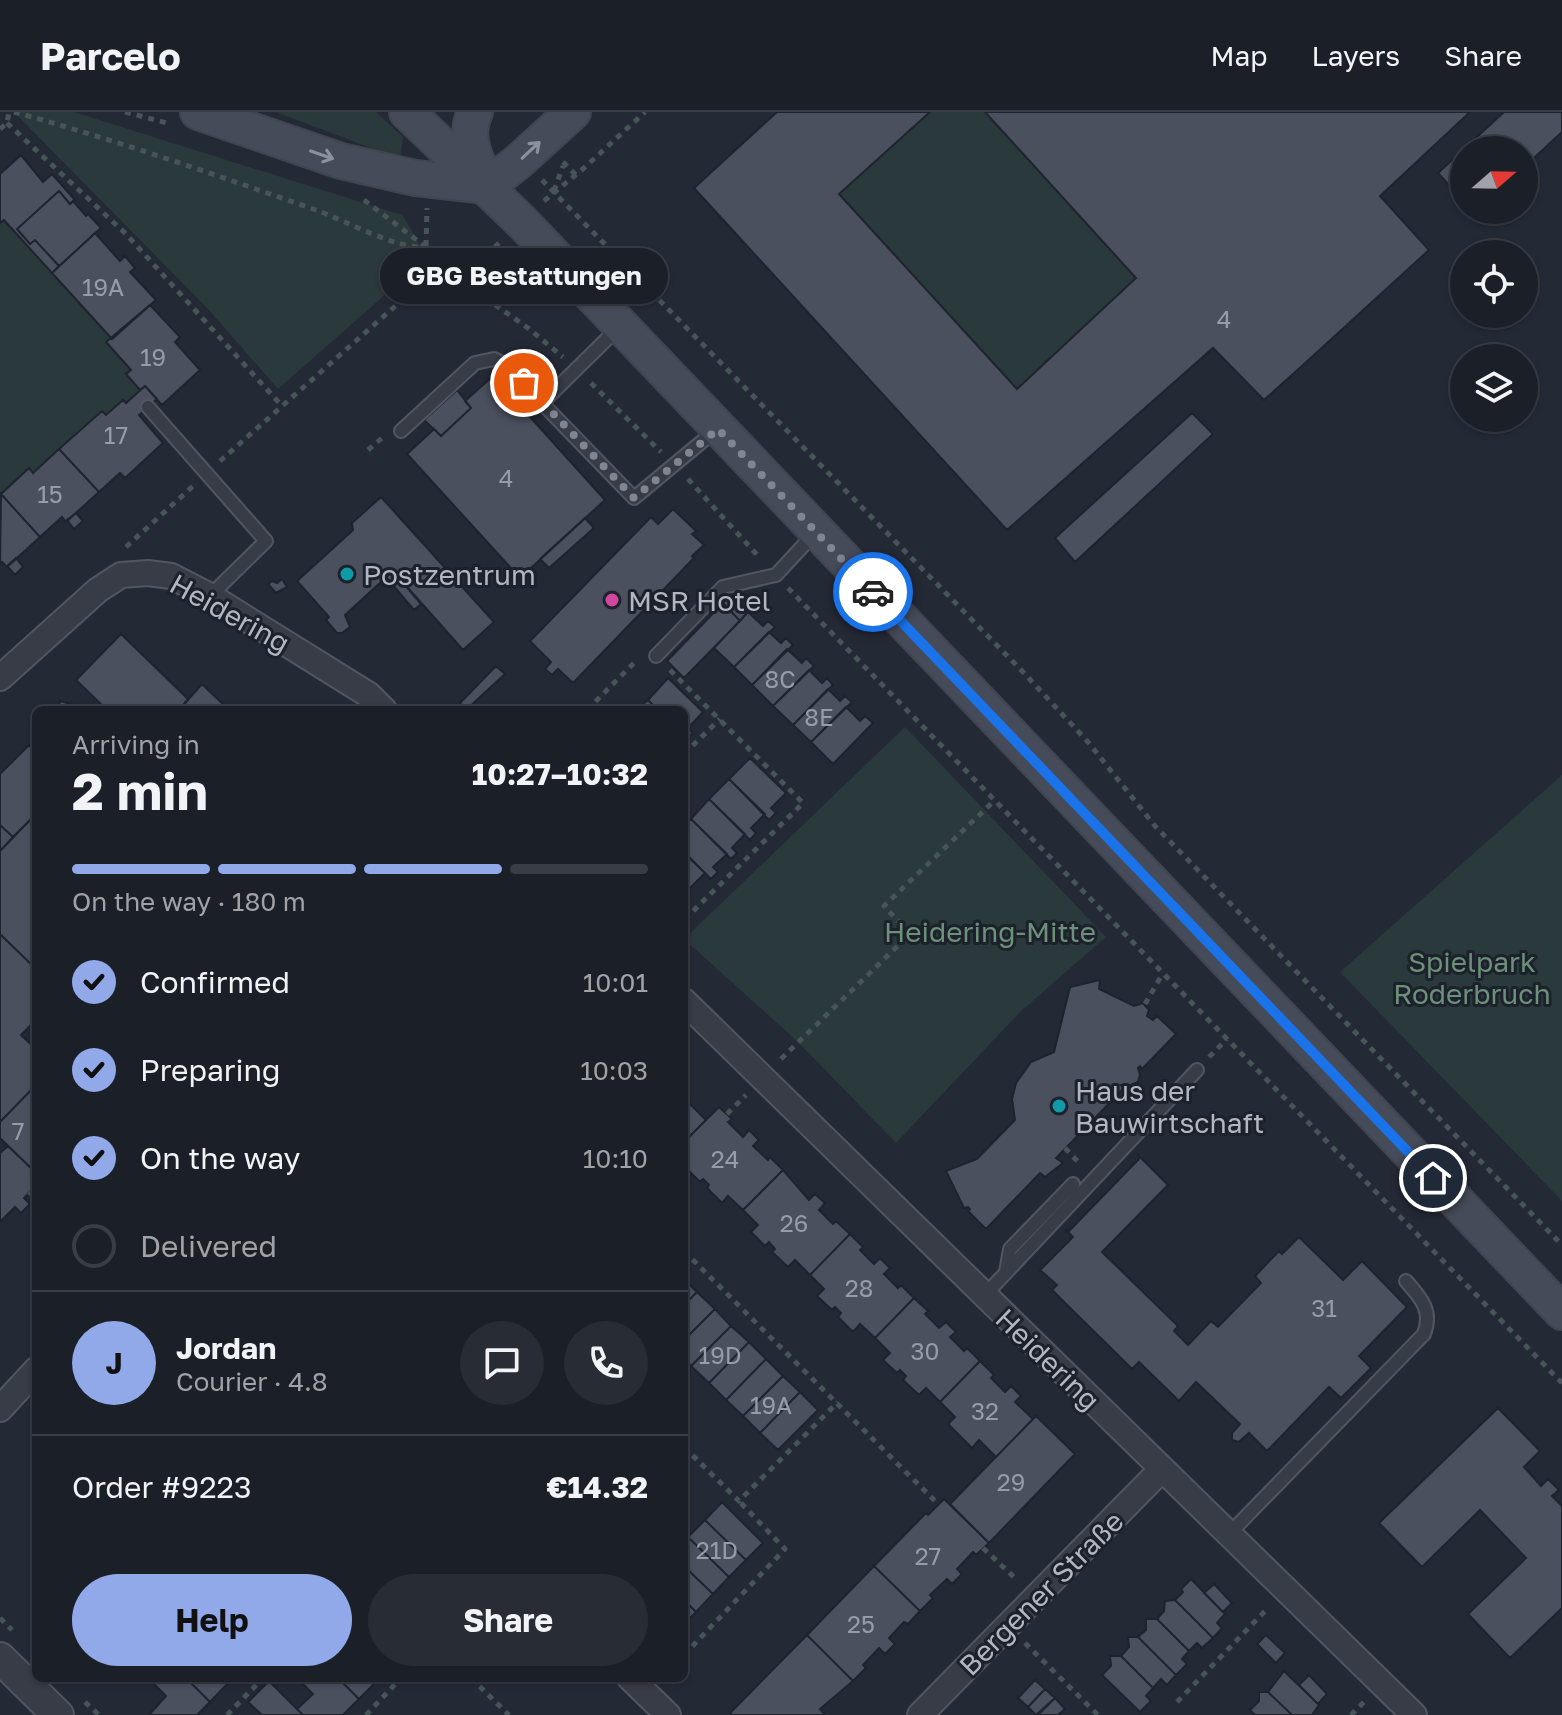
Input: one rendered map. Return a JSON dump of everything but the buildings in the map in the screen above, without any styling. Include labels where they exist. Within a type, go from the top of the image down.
[{"type":"main road","points":[[198,112],[341,161],[415,178],[487,186],[573,112]]},
{"type":"main road","points":[[407,112],[487,186],[1562,1312]]},
{"type":"main road","points":[[475,112],[471,120],[470,145],[487,186]]},
{"type":"street","name":"Heidering","points":[[121,575],[148,573],[171,576],[210,596],[369,695],[380,706]]},
{"type":"street","points":[[0,678],[98,590],[121,575]]},
{"type":"street","name":"Heidering","points":[[688,1005],[1414,1715]]},
{"type":"street","points":[[0,1409],[32,1374]]},
{"type":"street","name":"Bergener Straße","points":[[920,1715],[1161,1470]]},
{"type":"street","points":[[0,1658],[58,1715]]},
{"type":"street","points":[[634,1682],[668,1715]]},
{"type":"lane","points":[[543,402],[620,326]]},
{"type":"lane","points":[[401,431],[475,363],[494,359],[504,364],[543,402],[634,498],[718,429]]},
{"type":"lane","points":[[148,407],[266,541],[210,596]]},
{"type":"lane","points":[[656,656],[723,587],[776,575],[817,532]]},
{"type":"lane","points":[[984,1296],[1197,1070]]},
{"type":"lane","points":[[1006,1272],[1010,1249],[1073,1184]]},
{"type":"lane","points":[[1228,1535],[1424,1334],[1428,1313],[1406,1281]]},
{"type":"path","points":[[0,129],[7,123],[11,112],[74,128],[345,220],[409,248],[426,247],[460,280],[528,328],[576,368],[674,465],[776,575],[1562,1383]]},
{"type":"path","points":[[645,112],[584,168],[553,191],[1024,673],[1088,742],[1155,826],[1562,1245]]},
{"type":"path","points":[[7,123],[126,234],[281,405]]},
{"type":"path","points":[[121,575],[125,549],[281,405],[444,263]]},
{"type":"path","points":[[591,706],[648,649],[803,803],[688,916]]},
{"type":"path","points":[[688,750],[720,719]]},
{"type":"path","points":[[727,1114],[910,934],[884,906],[995,800]]},
{"type":"path","points":[[1145,1004],[1163,973]]},
{"type":"path","points":[[29,1192],[32,1195]]},
{"type":"path","points":[[688,1255],[939,1505]]},
{"type":"path","points":[[739,1501],[838,1402]]},
{"type":"path","points":[[688,1451],[785,1549],[688,1651]]},
{"type":"path","points":[[983,1548],[1036,1597]]},
{"type":"path","points":[[1177,1702],[1285,1589]]},
{"type":"path","points":[[1008,1626],[1098,1715]]},
{"type":"path","points":[[227,1715],[259,1682]]},
{"type":"path","points":[[366,1715],[397,1682]]},
{"type":"path","points":[[475,1682],[509,1715]]},
{"type":"green space","points":[[14,112],[74,112],[402,215],[428,257],[278,389],[208,309]]},
{"type":"green space","points":[[276,112],[376,112],[403,137],[400,159]]},
{"type":"green space","points":[[930,112],[985,112],[1136,278],[1017,389],[839,194]]},
{"type":"green space","points":[[4,220],[111,338],[106,343],[131,370],[126,375],[140,390],[106,415],[101,411],[33,473],[29,469],[0,495],[0,223]]},
{"type":"green space","name":"Heidering-Mitte","points":[[905,727],[1106,937],[1020,1012],[896,1143],[798,1042],[688,943],[688,935]]},
{"type":"green space","name":"Spielpark Roderbruch","points":[[1562,775],[1562,1201],[1340,972]]},
{"type":"way so far","points":[[524,383],[634,498],[718,429],[873,592]]},
{"type":"place","name":"GBG Bestattungen","points":[[524,383]]},
{"type":"place","name":"Postzentrum","points":[[347,574]]},
{"type":"place","name":"MSR Hotel","points":[[612,600]]},
{"type":"place","name":"Haus der Bauwirtschaft","points":[[1059,1106]]},
{"type":"route","points":[[873,592],[1433,1178]]}]
